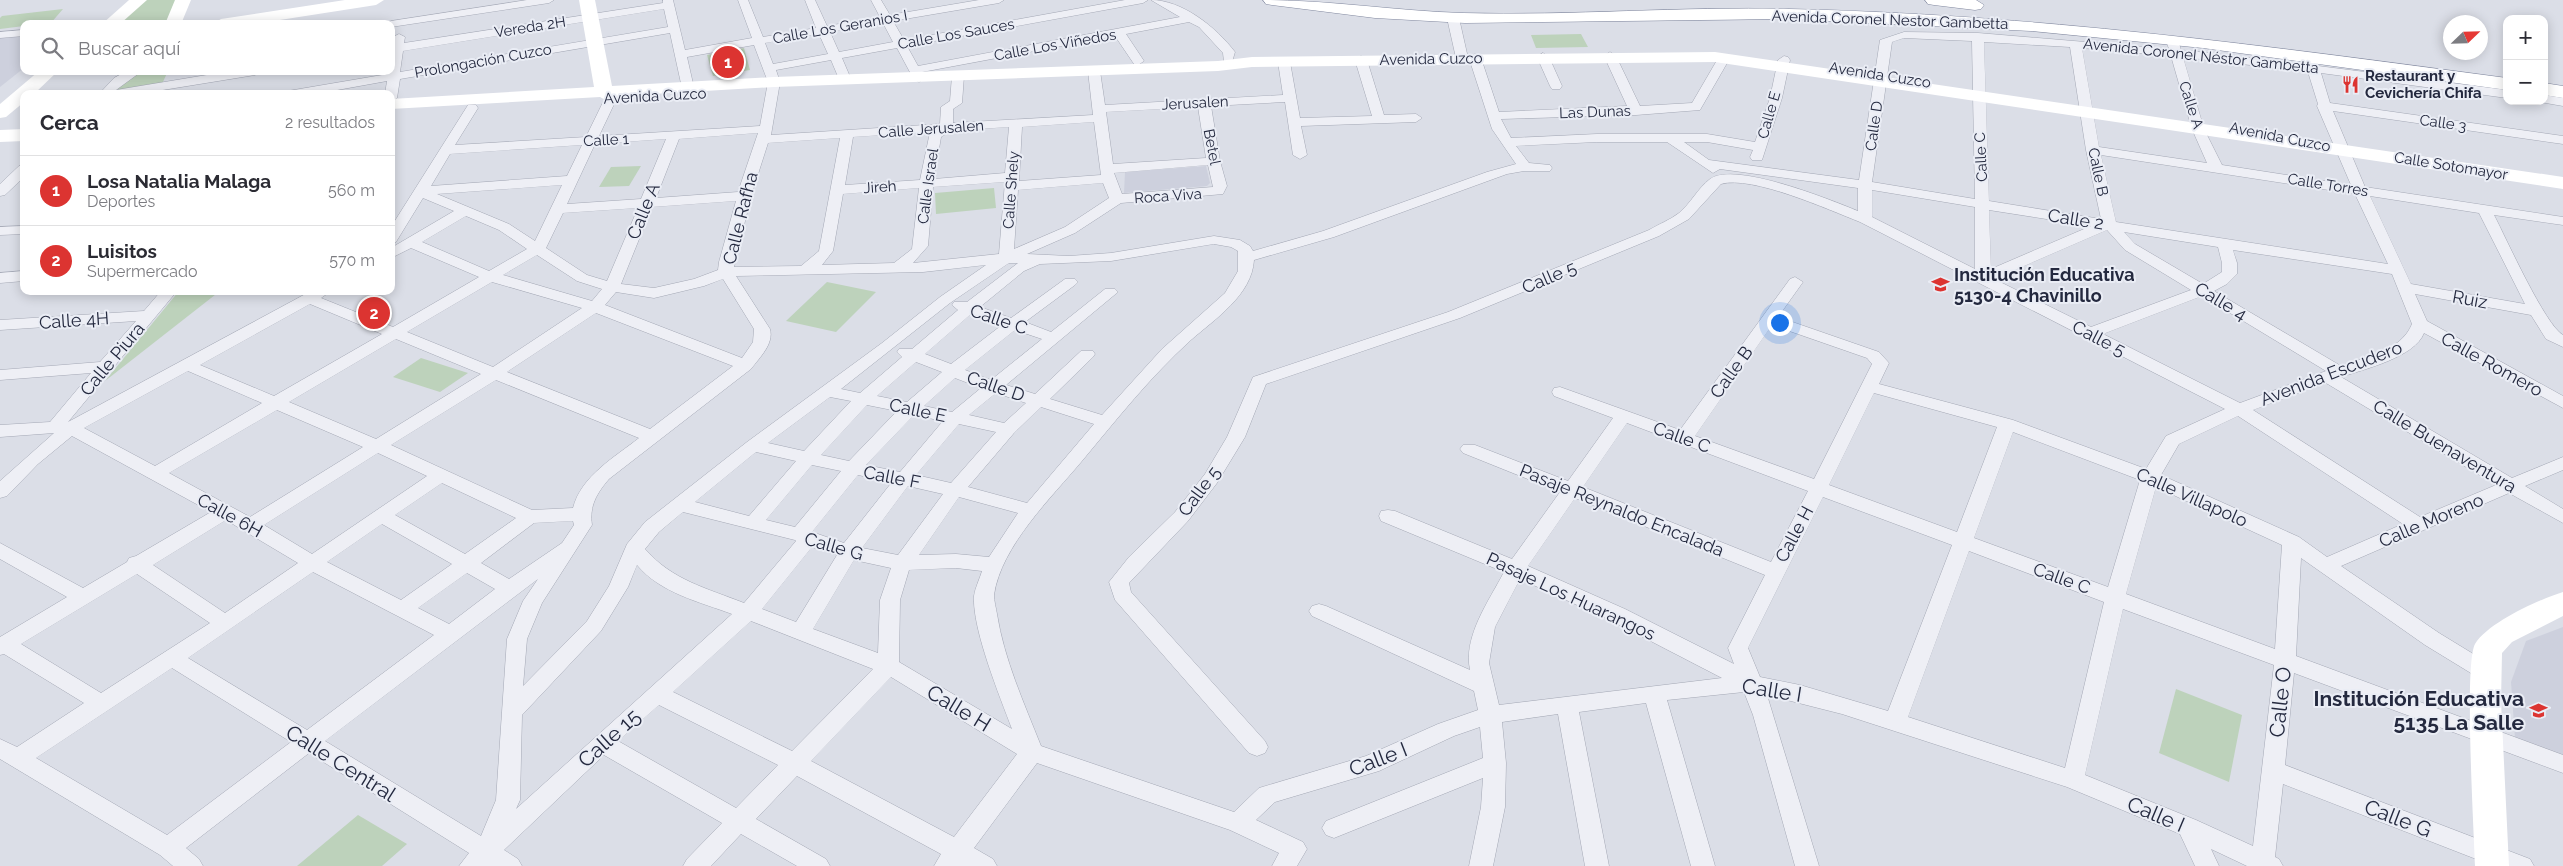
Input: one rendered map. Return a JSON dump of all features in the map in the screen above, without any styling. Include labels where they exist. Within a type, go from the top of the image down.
[{"type":"highway","name":"Avenida Coronel Nestor Gambetta","points":[[1272,0],[1365,12],[1453,18],[1731,14],[1842,15],[2031,26],[2311,62],[2503,84]]},
{"type":"highway","name":"Avenida Coronel Nestor Gambetta","points":[[1934,0],[2503,76]]},
{"type":"highway","points":[[2548,83],[2563,85]]},
{"type":"highway","points":[[2548,90],[2563,92]]},
{"type":"street","points":[[114,20],[139,0]]},
{"type":"street","points":[[175,20],[183,0]]},
{"type":"street","points":[[247,20],[376,0]]},
{"type":"street","points":[[395,36],[396,24],[549,0]]},
{"type":"street","points":[[156,473],[539,248],[591,140],[608,95],[587,0]]},
{"type":"street","points":[[742,0],[772,80]]},
{"type":"street","points":[[810,0],[845,79]]},
{"type":"street","points":[[876,0],[917,74]]},
{"type":"street","name":"Calle Los Geranios I","points":[[681,54],[999,0]]},
{"type":"street","name":"Calle Los Sauces","points":[[772,80],[835,56],[1143,0]]},
{"type":"street","points":[[1156,0],[1194,18],[1229,52],[1228,59]]},
{"type":"street","points":[[668,2],[688,88]]},
{"type":"street","name":"Vereda 2H","points":[[395,49],[590,17],[668,2]]},
{"type":"street","name":"Calle Los Viñedos","points":[[917,74],[1194,18]]},
{"type":"street","points":[[1453,18],[1498,129],[1525,167]]},
{"type":"street","name":"Prolongación Cuzco","points":[[315,90],[674,29]]},
{"type":"street","points":[[0,35],[20,32]]},
{"type":"street","points":[[1119,33],[1138,61]]},
{"type":"street","name":"Avenida Coronel Néstor Gambetta","points":[[1893,37],[1904,35],[1978,36],[2075,43],[2173,45]]},
{"type":"street","name":"Calle C","points":[[1978,36],[1977,94],[1984,204],[1983,278]]},
{"type":"street","name":"Calle D","points":[[1865,219],[1865,185],[1886,40],[1893,37]]},
{"type":"street","name":"Calle B","points":[[2075,43],[2092,150],[2109,224]]},
{"type":"street","name":"Calle A","points":[[2173,45],[2197,125],[2216,168]]},
{"type":"street","name":"Avenida Cuzco","points":[[1610,56],[1651,50],[1718,52],[1977,94],[2197,125],[2340,148]]},
{"type":"street","points":[[1610,56],[1636,110]]},
{"type":"street","name":"Avenida Cuzco","points":[[395,114],[772,80],[845,79],[917,74],[958,76],[1019,72],[1218,66],[1252,62],[1610,56],[1724,58],[1782,63]]},
{"type":"street","points":[[1543,57],[1556,86]]},
{"type":"street","name":"Las Dunas","points":[[1494,116],[1696,107],[1724,58]]},
{"type":"street","name":"Avenida Cuzco","points":[[1019,72],[1044,67],[1138,61],[1228,59],[1252,62]]},
{"type":"street","points":[[1361,60],[1379,119]]},
{"type":"street","points":[[1284,62],[1300,155]]},
{"type":"street","name":"Avenida Coronel Néstor Gambetta","points":[[2311,62],[2503,93]]},
{"type":"street","name":"Avenida Escudero","points":[[2073,780],[2115,598],[2150,477],[2172,440],[2239,409],[2397,351],[2414,339],[2420,324],[2398,270],[2340,148],[2323,106],[2311,62]]},
{"type":"street","name":"Calle E","points":[[1754,170],[1776,98],[1782,63]]},
{"type":"street","points":[[512,712],[594,626],[618,587],[634,549],[652,527],[678,504],[888,346],[945,300],[1006,258],[1070,230],[1117,200],[1108,174],[1094,71]]},
{"type":"street","name":"Avenida Cuzco","points":[[395,104],[608,95],[772,80],[873,83],[917,74]]},
{"type":"street","points":[[27,90],[45,75]]},
{"type":"street","points":[[109,90],[118,81],[129,75]]},
{"type":"street","points":[[139,90],[230,75]]},
{"type":"street","points":[[392,90],[394,76]]},
{"type":"street","name":"Calle Israel","points":[[897,268],[921,246],[926,184],[935,135],[946,128],[947,107],[956,103],[958,76]]},
{"type":"street","name":"Calle Rafha","points":[[746,365],[759,347],[763,333],[726,272],[728,253],[764,134],[772,80]]},
{"type":"street","points":[[0,113],[20,96]]},
{"type":"street","name":"Jerusalen","points":[[1100,113],[1204,103],[1291,98]]},
{"type":"street","points":[[2548,100],[2563,102]]},
{"type":"street","name":"Betel","points":[[1204,103],[1213,160],[1220,186],[1218,191]]},
{"type":"street","name":"Calle 3","points":[[2323,106],[2563,140]]},
{"type":"street","points":[[395,233],[472,108]]},
{"type":"street","name":"Calle Jerusalen","points":[[764,134],[847,134],[946,128],[1016,123],[1100,113]]},
{"type":"street","points":[[1294,122],[1416,118]]},
{"type":"street","name":"Calle Shely","points":[[1006,258],[1016,123]]},
{"type":"street","points":[[0,125],[20,124]]},
{"type":"street","name":"Calle 1","points":[[446,150],[591,140],[764,134]]},
{"type":"street","points":[[805,270],[821,259],[826,251],[847,134]]},
{"type":"street","points":[[0,136],[20,135]]},
{"type":"street","name":"Calle A","points":[[250,525],[493,374],[595,307],[612,287],[674,136]]},
{"type":"street","points":[[1670,138],[1726,178]]},
{"type":"street","points":[[1508,142],[1707,138],[1760,147]]},
{"type":"street","name":"Calle Sotomayor","points":[[2340,148],[2563,183]]},
{"type":"street","name":"Calle Torres","points":[[2092,150],[2563,221]]},
{"type":"street","name":"Jireh","points":[[837,190],[1108,174],[1213,160]]},
{"type":"street","name":"Calle 2","points":[[1704,163],[1865,185],[2224,244],[2398,270]]},
{"type":"street","points":[[1247,257],[1333,232],[1414,201],[1525,167],[1546,168]]},
{"type":"street","points":[[3,189],[20,173]]},
{"type":"street","name":"Calle 5","points":[[1256,747],[1122,595],[1119,582],[1128,570],[1190,507],[1228,452],[1243,424],[1250,396],[1259,381],[1454,315],[1654,233],[1684,216],[1716,181],[1726,178],[1749,180],[1778,186],[1865,219],[1983,278],[2239,409],[2418,525]]},
{"type":"street","points":[[421,191],[572,180]]},
{"type":"street","points":[[3,189],[20,186]]},
{"type":"street","points":[[421,191],[504,227],[539,248],[582,278],[612,287],[654,293],[699,283],[726,272],[897,268],[1006,258],[1069,260],[1111,257],[1214,240],[1235,243],[1244,248],[1247,257],[1246,271],[1231,296],[1168,352],[1106,422],[1031,510],[1011,536],[994,565],[984,596],[990,628],[1006,684],[1032,752],[951,859]]},
{"type":"street","name":"Roca Viva","points":[[1117,200],[1218,191]]},
{"type":"street","points":[[558,209],[744,196]]},
{"type":"street","points":[[2484,209],[2536,312],[2552,336],[2563,342]]},
{"type":"street","points":[[395,252],[465,211]]},
{"type":"street","points":[[1983,278],[2109,224]]},
{"type":"street","name":"Calle 4","points":[[2109,224],[2130,246],[2333,374]]},
{"type":"street","points":[[0,231],[20,230]]},
{"type":"street","points":[[411,243],[489,276],[595,307],[746,365]]},
{"type":"street","points":[[2090,333],[2203,291],[2228,277],[2231,270],[2224,244]]},
{"type":"street","points":[[753,523],[839,422],[864,398],[968,309],[1019,268],[1036,259]]},
{"type":"street","points":[[0,278],[20,276]]},
{"type":"street","name":"Calle 15","points":[[479,859],[602,743],[748,612],[854,470],[880,438],[910,408],[953,371],[1070,282]]},
{"type":"street","name":"Calle B","points":[[1684,438],[1795,282]]},
{"type":"street","name":"Ruiz","points":[[2404,287],[2536,312]]},
{"type":"street","points":[[801,630],[832,584],[848,552],[903,480],[955,418],[1110,292]]},
{"type":"street","name":"Calle Piura","points":[[63,428],[105,368],[166,295]]},
{"type":"street","points":[[0,492],[63,428],[187,365],[317,295],[493,374],[653,437]]},
{"type":"street","name":"Calle C","points":[[945,300],[1054,338]]},
{"type":"street","name":"Calle 4H","points":[[0,325],[148,315]]},
{"type":"street","name":"Calle H","points":[[1769,319],[1879,359],[1881,362],[1738,648],[1764,715],[1807,866]]},
{"type":"street","name":"Calle Romero","points":[[2420,324],[2563,403]]},
{"type":"street","name":"Calle D","points":[[888,346],[994,386],[1106,422]]},
{"type":"street","points":[[695,866],[796,764],[888,666],[889,602],[896,576],[903,563],[955,490],[1008,429],[1086,354]]},
{"type":"street","points":[[187,365],[278,402],[530,517],[580,514]]},
{"type":"street","points":[[479,859],[508,800],[517,639],[533,600],[583,525],[580,514],[590,490],[603,475],[746,365]]},
{"type":"street","points":[[0,374],[105,368]]},
{"type":"street","name":"Calle Buenaventura","points":[[2333,374],[2563,517]]},
{"type":"street","name":"Calle Villapolo","points":[[1868,386],[1929,401],[2007,424],[2150,477],[2292,542],[2432,639],[2486,672]]},
{"type":"street","name":"Calle E","points":[[827,391],[1008,429]]},
{"type":"street","name":"Calle C","points":[[1560,392],[2563,764]]},
{"type":"street","points":[[1481,866],[1493,807],[1495,763],[1490,716],[1479,663],[1485,627],[1516,568],[1624,416]]},
{"type":"street","points":[[1895,722],[1961,541],[2007,424]]},
{"type":"street","points":[[0,431],[63,428]]},
{"type":"street","name":"Calle 6H","points":[[63,428],[156,473],[250,525],[312,563],[451,634]]},
{"type":"street","name":"Calle F","points":[[753,446],[854,470],[955,490],[1031,510]]},
{"type":"street","name":"Pasaje Reynaldo Encalada","points":[[1469,449],[1775,571]]},
{"type":"street","name":"Calle Moreno","points":[[2326,566],[2563,463]]},
{"type":"street","points":[[8,753],[101,703],[172,658],[441,475]]},
{"type":"street","name":"Calle G","points":[[678,504],[803,537],[848,552],[903,563],[956,561],[994,565]]},
{"type":"street","points":[[101,703],[3,646],[81,596],[225,512]]},
{"type":"street","points":[[382,516],[510,588]]},
{"type":"street","name":"Pasaje Los Huarangos","points":[[1388,516],[1516,568],[1712,661],[1750,683]]},
{"type":"street","points":[[402,610],[530,517]]},
{"type":"street","name":"Calle O","points":[[2267,864],[2285,661],[2292,542]]},
{"type":"street","points":[[168,848],[510,588],[569,548]]},
{"type":"street","name":"Calle H","points":[[634,549],[652,570],[672,583],[801,630],[888,666],[1032,752],[1238,823],[1289,858]]},
{"type":"street","points":[[0,550],[81,596]]},
{"type":"street","points":[[136,563],[225,623]]},
{"type":"street","points":[[2492,860],[2486,672],[2487,650],[2502,634],[2563,604]]},
{"type":"street","points":[[1319,611],[1484,686]]},
{"type":"street","name":"Calle Central","points":[[172,658],[306,742],[479,859],[510,866]]},
{"type":"street","name":"Calle I","points":[[1238,823],[1267,795],[1371,764],[1446,730],[1490,716],[1654,693],[1750,683],[1800,693],[2073,780],[2188,828],[2267,864]]},
{"type":"street","points":[[1654,693],[1703,866]]},
{"type":"street","points":[[658,694],[796,764],[951,859],[985,866]]},
{"type":"street","points":[[1567,705],[1597,866]]},
{"type":"street","points":[[602,743],[818,866]]},
{"type":"street","points":[[8,753],[168,848],[191,866]]},
{"type":"street","points":[[1334,828],[1495,763]]},
{"type":"street","name":"Calle G","points":[[2274,771],[2492,860],[2522,866]]},
{"type":"street","points":[[2188,828],[2207,866]]},
{"type":"shaded area","points":[[20,34],[20,71],[0,87],[0,37]]},
{"type":"shaded area","points":[[1206,166],[1210,183],[1207,186],[1124,193],[1125,172]]},
{"type":"shaded area","name":"Institución Educativa 5135 La Salle","points":[[2563,627],[2563,756],[2515,738],[2511,682],[2526,641]]},
{"type":"green space","points":[[145,0],[181,0],[173,20],[121,20]]},
{"type":"green space","points":[[63,9],[53,20],[20,20],[20,26],[0,29],[0,18],[2,16]]},
{"type":"green space","points":[[1581,34],[1588,47],[1536,48],[1531,35]]},
{"type":"green space","points":[[744,48],[750,70],[713,76],[707,55]]},
{"type":"green space","points":[[134,75],[166,75],[162,84],[128,90],[115,90]]},
{"type":"green space","points":[[641,166],[629,186],[599,187],[611,167]]},
{"type":"green space","points":[[994,188],[996,208],[936,214],[935,193]]},
{"type":"green space","points":[[827,282],[876,292],[836,332],[786,321]]},
{"type":"green space","points":[[176,295],[215,295],[105,381]]},
{"type":"green space","points":[[421,358],[468,373],[440,392],[393,377]]},
{"type":"green space","points":[[2176,689],[2242,715],[2229,782],[2159,753]]},
{"type":"green space","points":[[358,815],[407,844],[382,866],[297,866]]},
{"type":"place","name":"Losa Natalia Malaga","points":[[728,62]]},
{"type":"place","name":"Restaurant y Cevichería Chifa","points":[[2351,85]]},
{"type":"place","name":"Institución Educativa 5130-4 Chavinillo","points":[[1940,284]]},
{"type":"place","name":"Luisitos","points":[[374,313]]},
{"type":"place","name":"Institución Educativa 5135 La Salle","points":[[2538,710]]}]
